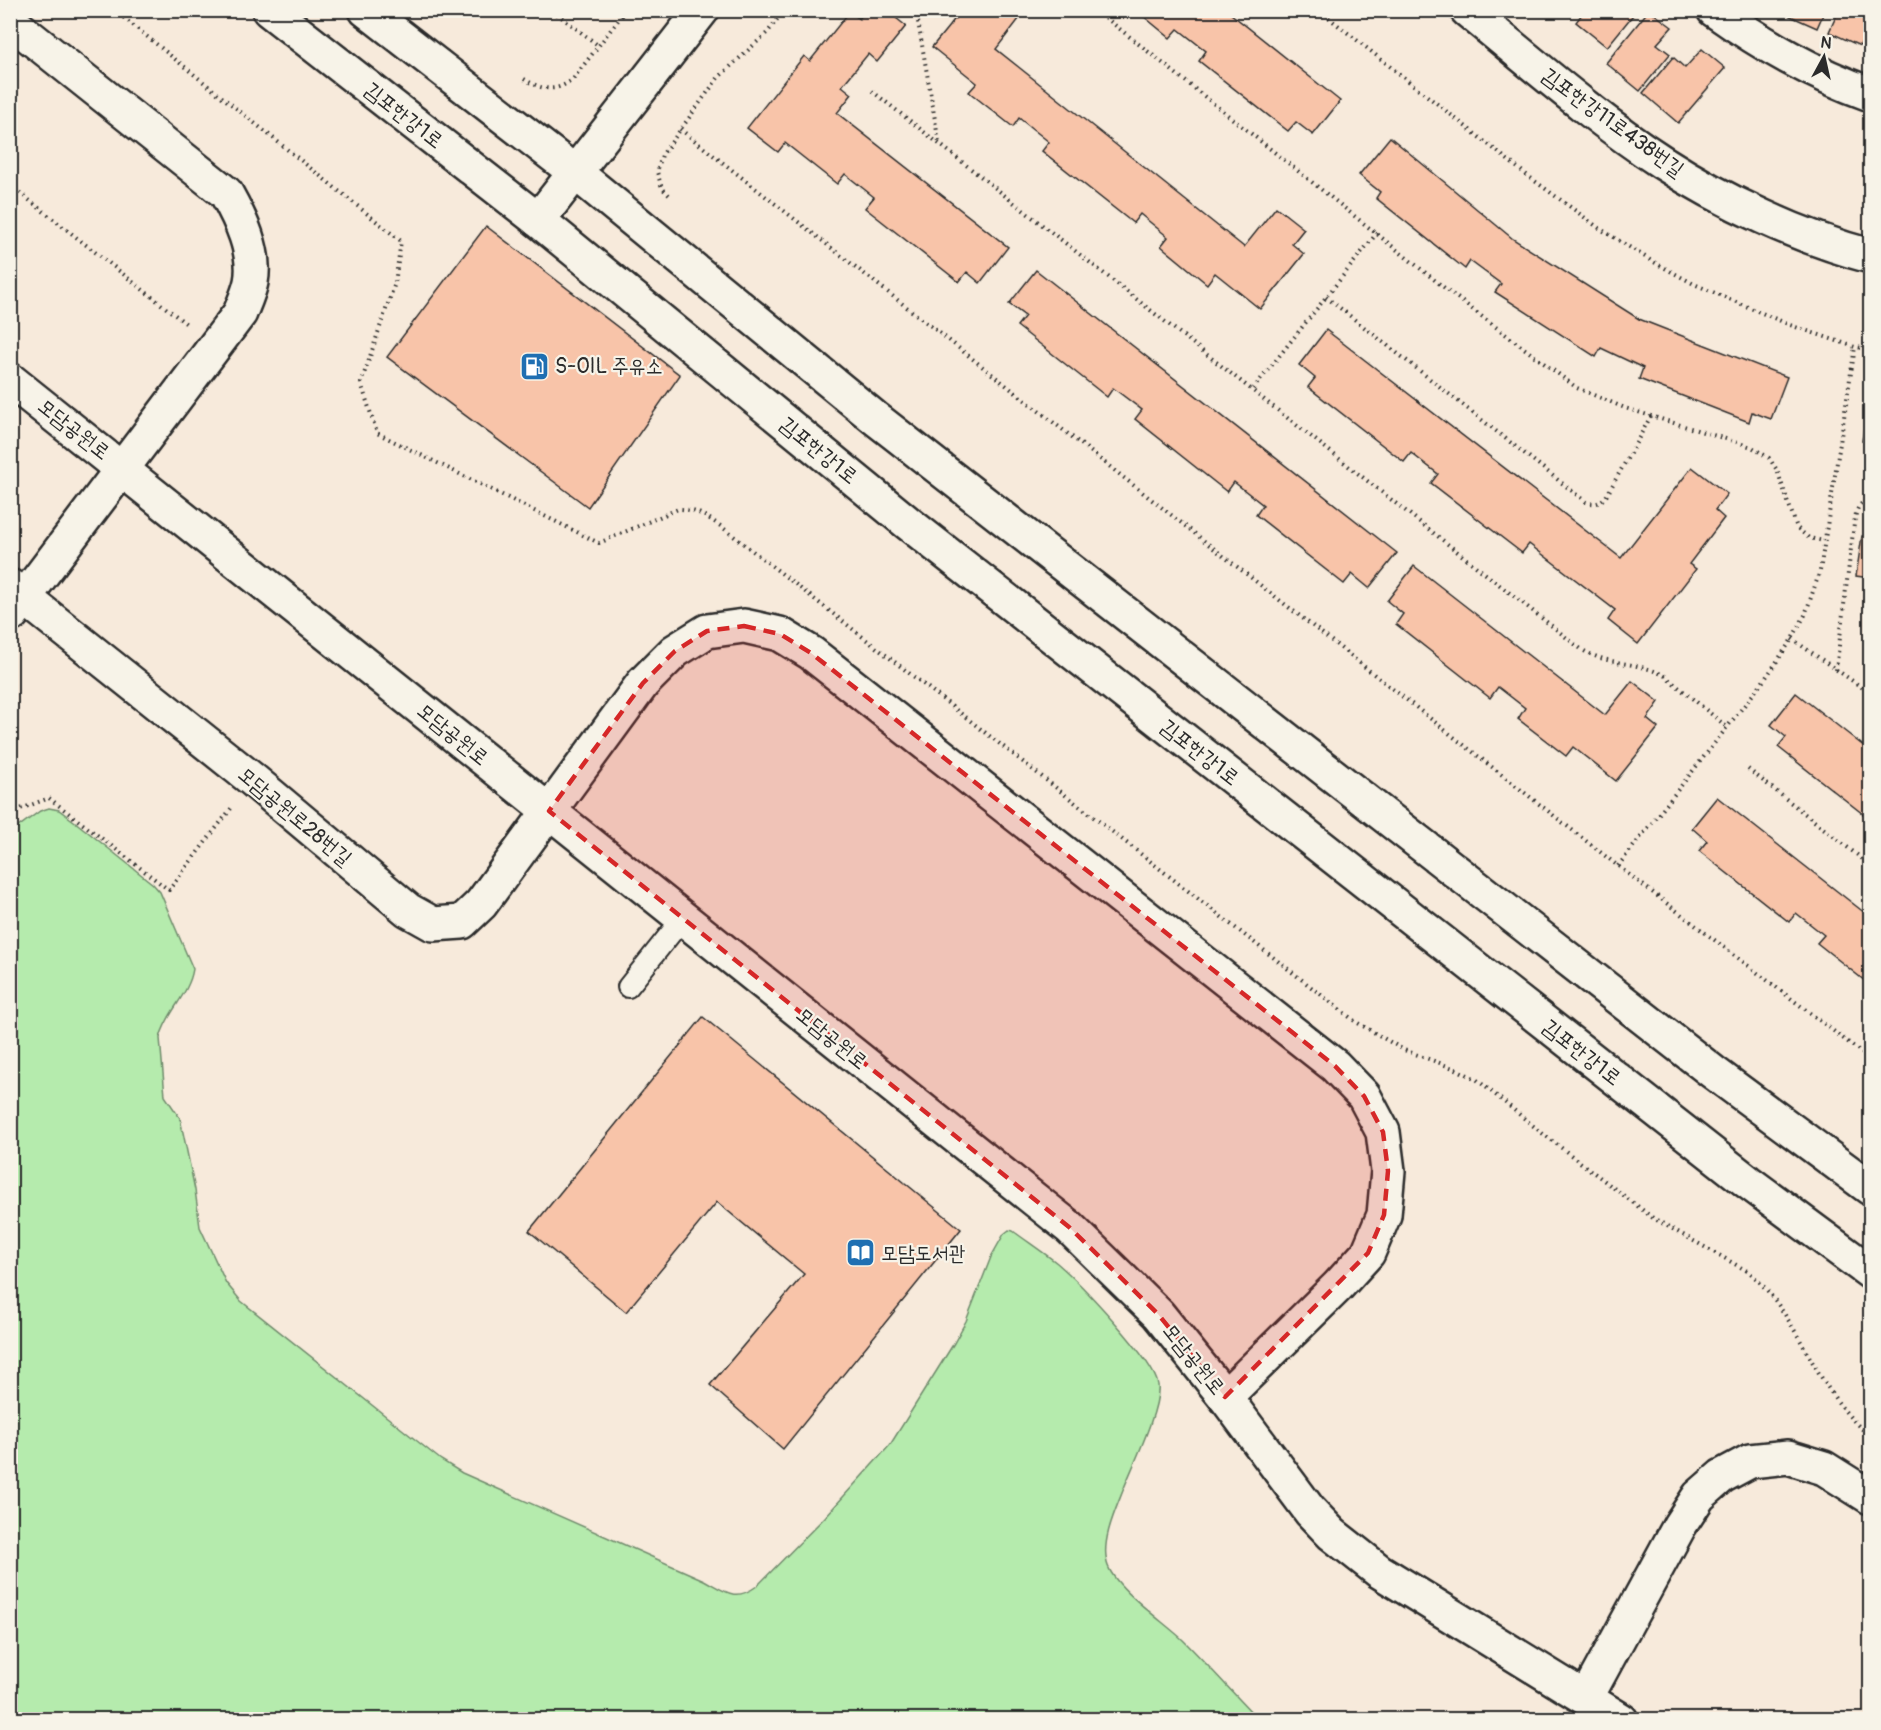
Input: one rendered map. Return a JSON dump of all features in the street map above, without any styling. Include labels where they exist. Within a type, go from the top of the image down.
[{"type":"street","name":"김포한강1로","points":[[269,10],[538,220],[927,538],[1739,1175],[1870,1272]]},
{"type":"street","points":[[366,10],[576,173],[875,418],[1713,1072],[1870,1188]]},
{"type":"street","points":[[538,220],[702,10]]},
{"type":"street","name":"김포한강11로438번길","points":[[1467,10],[1624,136],[1663,163],[1711,191],[1760,214],[1806,234],[1870,256]]},
{"type":"street","points":[[1714,10],[1794,62],[1870,94]]},
{"type":"street","name":"모담공원로28번길","points":[[10,21],[226,193],[243,223],[250,252],[252,281],[240,313],[215,347],[16,600],[253,780],[408,910],[433,924],[462,922],[481,904],[643,683],[675,651],[707,632],[744,626],[780,634],[811,653],[1335,1066],[1364,1096],[1383,1132],[1388,1171],[1384,1215],[1368,1253],[1338,1286],[1224,1397]]},
{"type":"street","name":"모담공원로","points":[[10,380],[122,467],[1069,1227],[1158,1314],[1310,1511],[1332,1534],[1379,1571],[1621,1719]]},
{"type":"street","points":[[1586,1698],[1680,1526],[1699,1496],[1722,1476],[1750,1461],[1788,1457],[1824,1468],[1870,1497]]},
{"type":"lane","points":[[628,987],[683,918]]},
{"type":"path","points":[[552,10],[599,46]]},
{"type":"path","points":[[524,79],[536,86],[557,89],[573,79],[626,10]]},
{"type":"path","points":[[669,195],[659,181],[658,165],[662,155],[718,78],[768,32],[784,10]]},
{"type":"path","points":[[916,10],[939,143]]},
{"type":"path","points":[[1096,10],[1570,384],[1596,397],[1752,447],[1770,458],[1777,470],[1797,528],[1809,538],[1824,541]]},
{"type":"path","points":[[1319,10],[1528,176],[1599,228],[1694,284],[1790,325],[1855,347],[1870,349]]},
{"type":"path","points":[[872,91],[1581,649],[1600,660],[1654,670],[1665,676],[1727,727]]},
{"type":"path","points":[[680,129],[1618,866],[1870,1059]]},
{"type":"path","points":[[10,185],[215,347]]},
{"type":"path","points":[[1253,389],[1377,233]]},
{"type":"path","points":[[1326,297],[1586,502],[1594,504],[1607,495],[1651,416]]},
{"type":"path","points":[[1618,866],[1765,679],[1805,615],[1814,594],[1824,541],[1855,347]]},
{"type":"path","points":[[1836,670],[1857,508],[1863,501],[1870,499]]},
{"type":"path","points":[[1792,639],[1870,693]]},
{"type":"path","points":[[1748,770],[1870,865]]},
{"type":"path","points":[[10,813],[49,798],[169,890],[253,780]]},
{"type":"highlighted area","points":[[744,626],[780,634],[811,653],[1335,1066],[1364,1096],[1383,1132],[1388,1171],[1384,1215],[1368,1253],[1225,1397],[1158,1314],[1069,1227],[549,811],[643,683],[675,651],[707,631]]},
{"type":"green space","points":[[49,808],[59,810],[153,884],[160,892],[193,969],[187,987],[167,1020],[160,1038],[165,1096],[180,1118],[200,1227],[226,1283],[241,1301],[441,1460],[462,1473],[704,1580],[730,1594],[743,1594],[757,1586],[825,1517],[890,1445],[966,1321],[991,1257],[1004,1234],[1009,1230],[1013,1231],[1057,1263],[1081,1286],[1144,1358],[1158,1385],[1158,1395],[1151,1422],[1110,1525],[1106,1554],[1111,1572],[1140,1604],[1183,1640],[1258,1719],[11,1719],[10,833],[40,811]]},
{"type":"building","points":[[866,10],[886,10],[906,26],[877,62],[868,54],[842,86],[852,94],[837,113],[1008,247],[980,283],[967,272],[959,282],[865,208],[874,197],[845,174],[837,184],[785,143],[778,152],[747,128],[804,56],[810,61],[850,11],[859,19]]},
{"type":"building","points":[[962,10],[1026,10],[996,49],[1244,247],[1276,207],[1304,229],[1292,244],[1304,254],[1260,309],[1215,273],[1207,284],[1161,246],[1168,237],[1140,214],[1133,223],[1042,151],[1049,142],[1019,118],[1013,127],[969,92],[977,83],[932,47]]},
{"type":"building","points":[[1136,10],[1226,10],[1340,101],[1313,135],[1296,122],[1288,131],[1199,61],[1206,51],[1178,29],[1170,38]]},
{"type":"building","points":[[1585,10],[1637,10],[1607,47],[1576,22]]},
{"type":"building","points":[[1649,10],[1672,27],[1657,44],[1670,54],[1640,91],[1606,63]]},
{"type":"building","points":[[1790,10],[1825,10],[1817,28],[1788,15]]},
{"type":"building","points":[[1839,10],[1870,10],[1870,22],[1860,46],[1829,32]]},
{"type":"building","points":[[1702,49],[1725,68],[1678,123],[1643,93],[1673,57],[1685,68]]},
{"type":"building","points":[[1390,137],[1513,239],[1639,319],[1787,377],[1771,419],[1752,412],[1749,422],[1639,379],[1643,368],[1601,348],[1596,357],[1495,292],[1501,284],[1470,261],[1465,269],[1376,198],[1380,192],[1359,175]]},
{"type":"building","name":"S-OIL 주유소","points":[[486,226],[680,375],[588,507],[387,357]]},
{"type":"building","points":[[1036,270],[1397,553],[1369,588],[1352,574],[1344,584],[1256,515],[1263,505],[1234,482],[1227,492],[1135,419],[1142,410],[1113,388],[1107,397],[1017,326],[1025,316],[1009,304]]},
{"type":"building","points":[[1326,330],[1621,558],[1692,467],[1727,494],[1715,510],[1724,518],[1689,564],[1696,569],[1638,644],[1608,620],[1615,610],[1529,544],[1522,553],[1431,483],[1438,474],[1411,453],[1404,462],[1308,387],[1315,378],[1299,365]]},
{"type":"building","points":[[1870,395],[1870,442],[1862,441]]},
{"type":"building","points":[[1862,536],[1870,537],[1870,578],[1856,576]]},
{"type":"building","points":[[1414,566],[1605,715],[1632,681],[1659,702],[1647,719],[1658,728],[1616,781],[1573,747],[1566,756],[1518,719],[1525,708],[1498,687],[1490,698],[1396,624],[1403,614],[1387,601]]},
{"type":"building","points":[[1796,693],[1870,751],[1870,815],[1868,818],[1778,747],[1786,737],[1771,725]]},
{"type":"building","points":[[1717,797],[1870,917],[1870,985],[1817,943],[1824,935],[1796,913],[1789,922],[1699,851],[1707,841],[1692,828]]},
{"type":"building","name":"모담도서관","points":[[703,1017],[961,1229],[783,1449],[710,1385],[804,1274],[717,1202],[626,1312],[529,1231]]},
{"type":"place","name":"S-OIL 주유소","points":[[534,366]]},
{"type":"place","name":"모담도서관","points":[[860,1253]]}]
